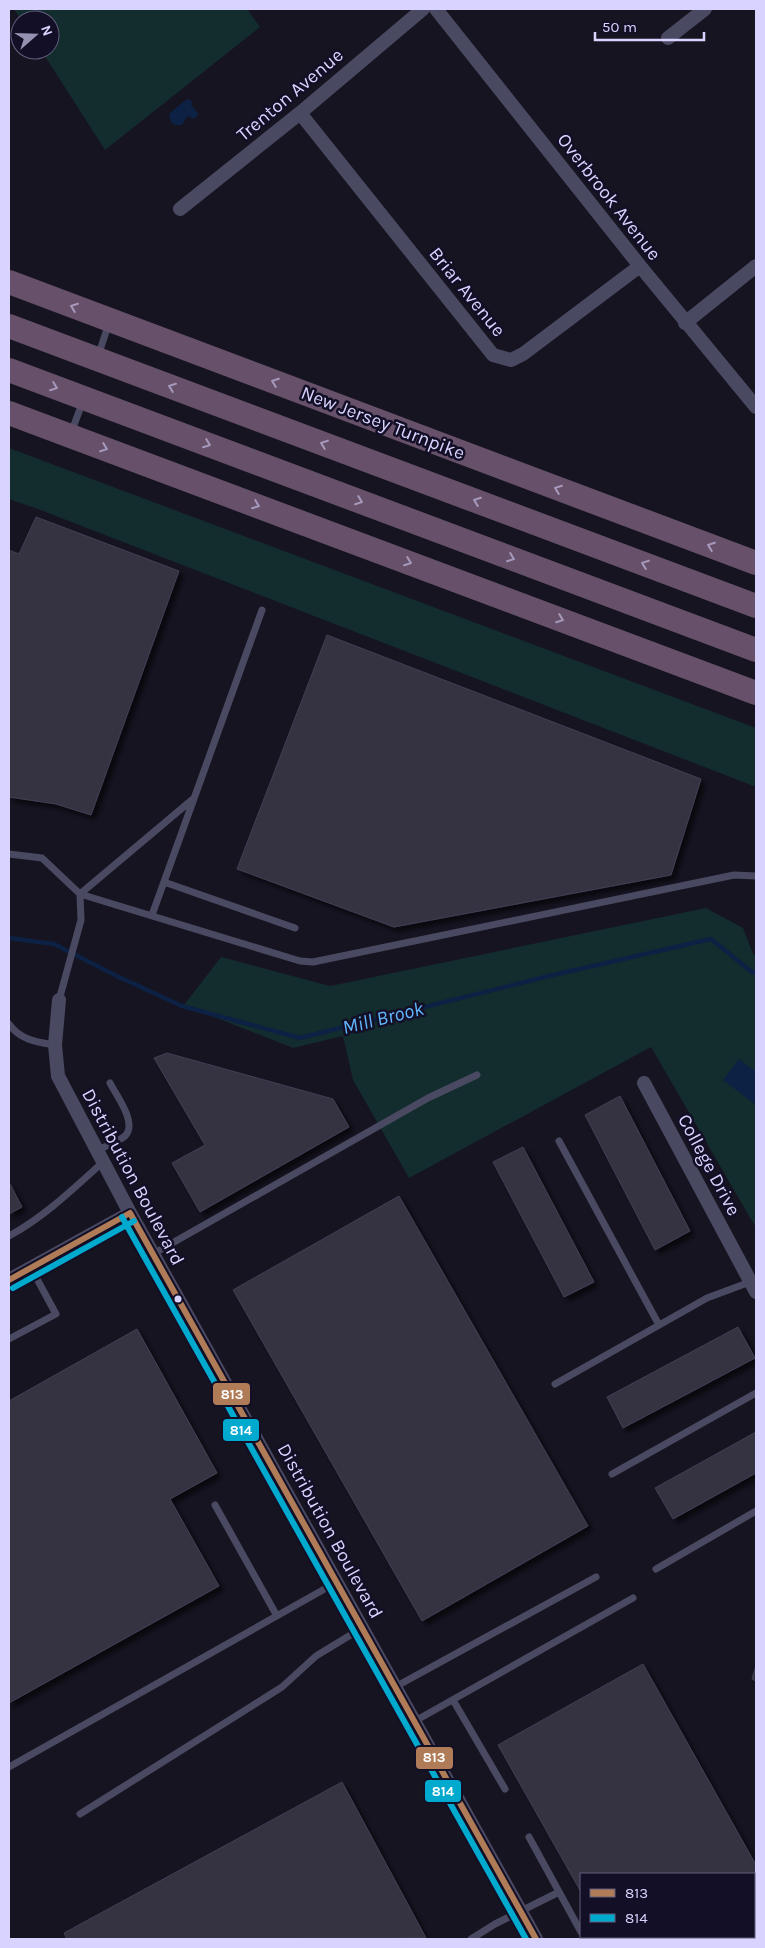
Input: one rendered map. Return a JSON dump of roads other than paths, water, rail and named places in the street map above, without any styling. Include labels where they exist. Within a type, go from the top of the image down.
[{"type":"highway","name":"New Jersey Turnpike","points":[[9,282],[756,563]]},
{"type":"highway","points":[[9,326],[756,606]]},
{"type":"highway","points":[[9,370],[756,650]]},
{"type":"highway","points":[[9,413],[756,693]]},
{"type":"street","name":"Trenton Avenue","points":[[180,209],[300,113],[423,9]]},
{"type":"street","name":"Overbrook Avenue","points":[[436,9],[685,323],[756,407]]},
{"type":"street","points":[[668,38],[705,9]]},
{"type":"street","name":"Briar Avenue","points":[[300,113],[493,355],[511,360],[522,354],[640,266]]},
{"type":"street","points":[[685,323],[756,266]]},
{"type":"street","name":"Distribution Boulevard","points":[[59,1000],[55,1045],[58,1076],[130,1213],[536,1939]]},
{"type":"street","name":"College Drive","points":[[644,1083],[753,1287]]},
{"type":"street","points":[[9,1280],[130,1213]]},
{"type":"lane","points":[[97,359],[110,320]]},
{"type":"lane","points":[[70,436],[84,398]]},
{"type":"lane","points":[[152,915],[262,610]]},
{"type":"lane","points":[[80,894],[194,798]]},
{"type":"lane","points":[[9,854],[42,858],[80,894],[300,961],[313,962],[734,875],[756,876]]},
{"type":"lane","points":[[164,882],[295,928]]},
{"type":"lane","points":[[59,1000],[81,920],[80,894]]},
{"type":"lane","points":[[9,1024],[13,1030],[29,1041],[55,1045]]},
{"type":"lane","points":[[153,1254],[428,1098],[477,1075]]},
{"type":"lane","points":[[9,1236],[29,1225],[70,1192],[100,1156],[125,1136],[129,1128],[128,1116],[110,1083]]},
{"type":"lane","points":[[559,1141],[659,1324]]},
{"type":"lane","points":[[9,1339],[56,1314],[31,1268]]},
{"type":"lane","points":[[555,1384],[708,1298],[753,1287]]},
{"type":"lane","points":[[612,1474],[756,1393]]},
{"type":"lane","points":[[215,1505],[277,1616]]},
{"type":"lane","points":[[656,1569],[756,1511]]},
{"type":"lane","points":[[395,1687],[596,1578]]},
{"type":"lane","points":[[9,1768],[337,1582]]},
{"type":"lane","points":[[415,1721],[633,1598]]},
{"type":"lane","points":[[80,1814],[282,1687],[316,1656],[362,1628]]},
{"type":"lane","points":[[453,1700],[505,1789]]},
{"type":"lane","points":[[529,1836],[580,1930]]},
{"type":"lane","points":[[476,1938],[494,1924],[559,1892]]},
{"type":"water","points":[[187,99],[192,101],[191,105],[198,115],[194,119],[188,116],[182,125],[175,125],[171,122],[169,114]]},
{"type":"water","points":[[739,1059],[756,1072],[756,1105],[723,1080]]},
{"type":"waterway","name":"Mill Brook","points":[[9,938],[54,944],[182,1006],[300,1038],[549,976],[711,939],[752,972],[756,973]]}]
